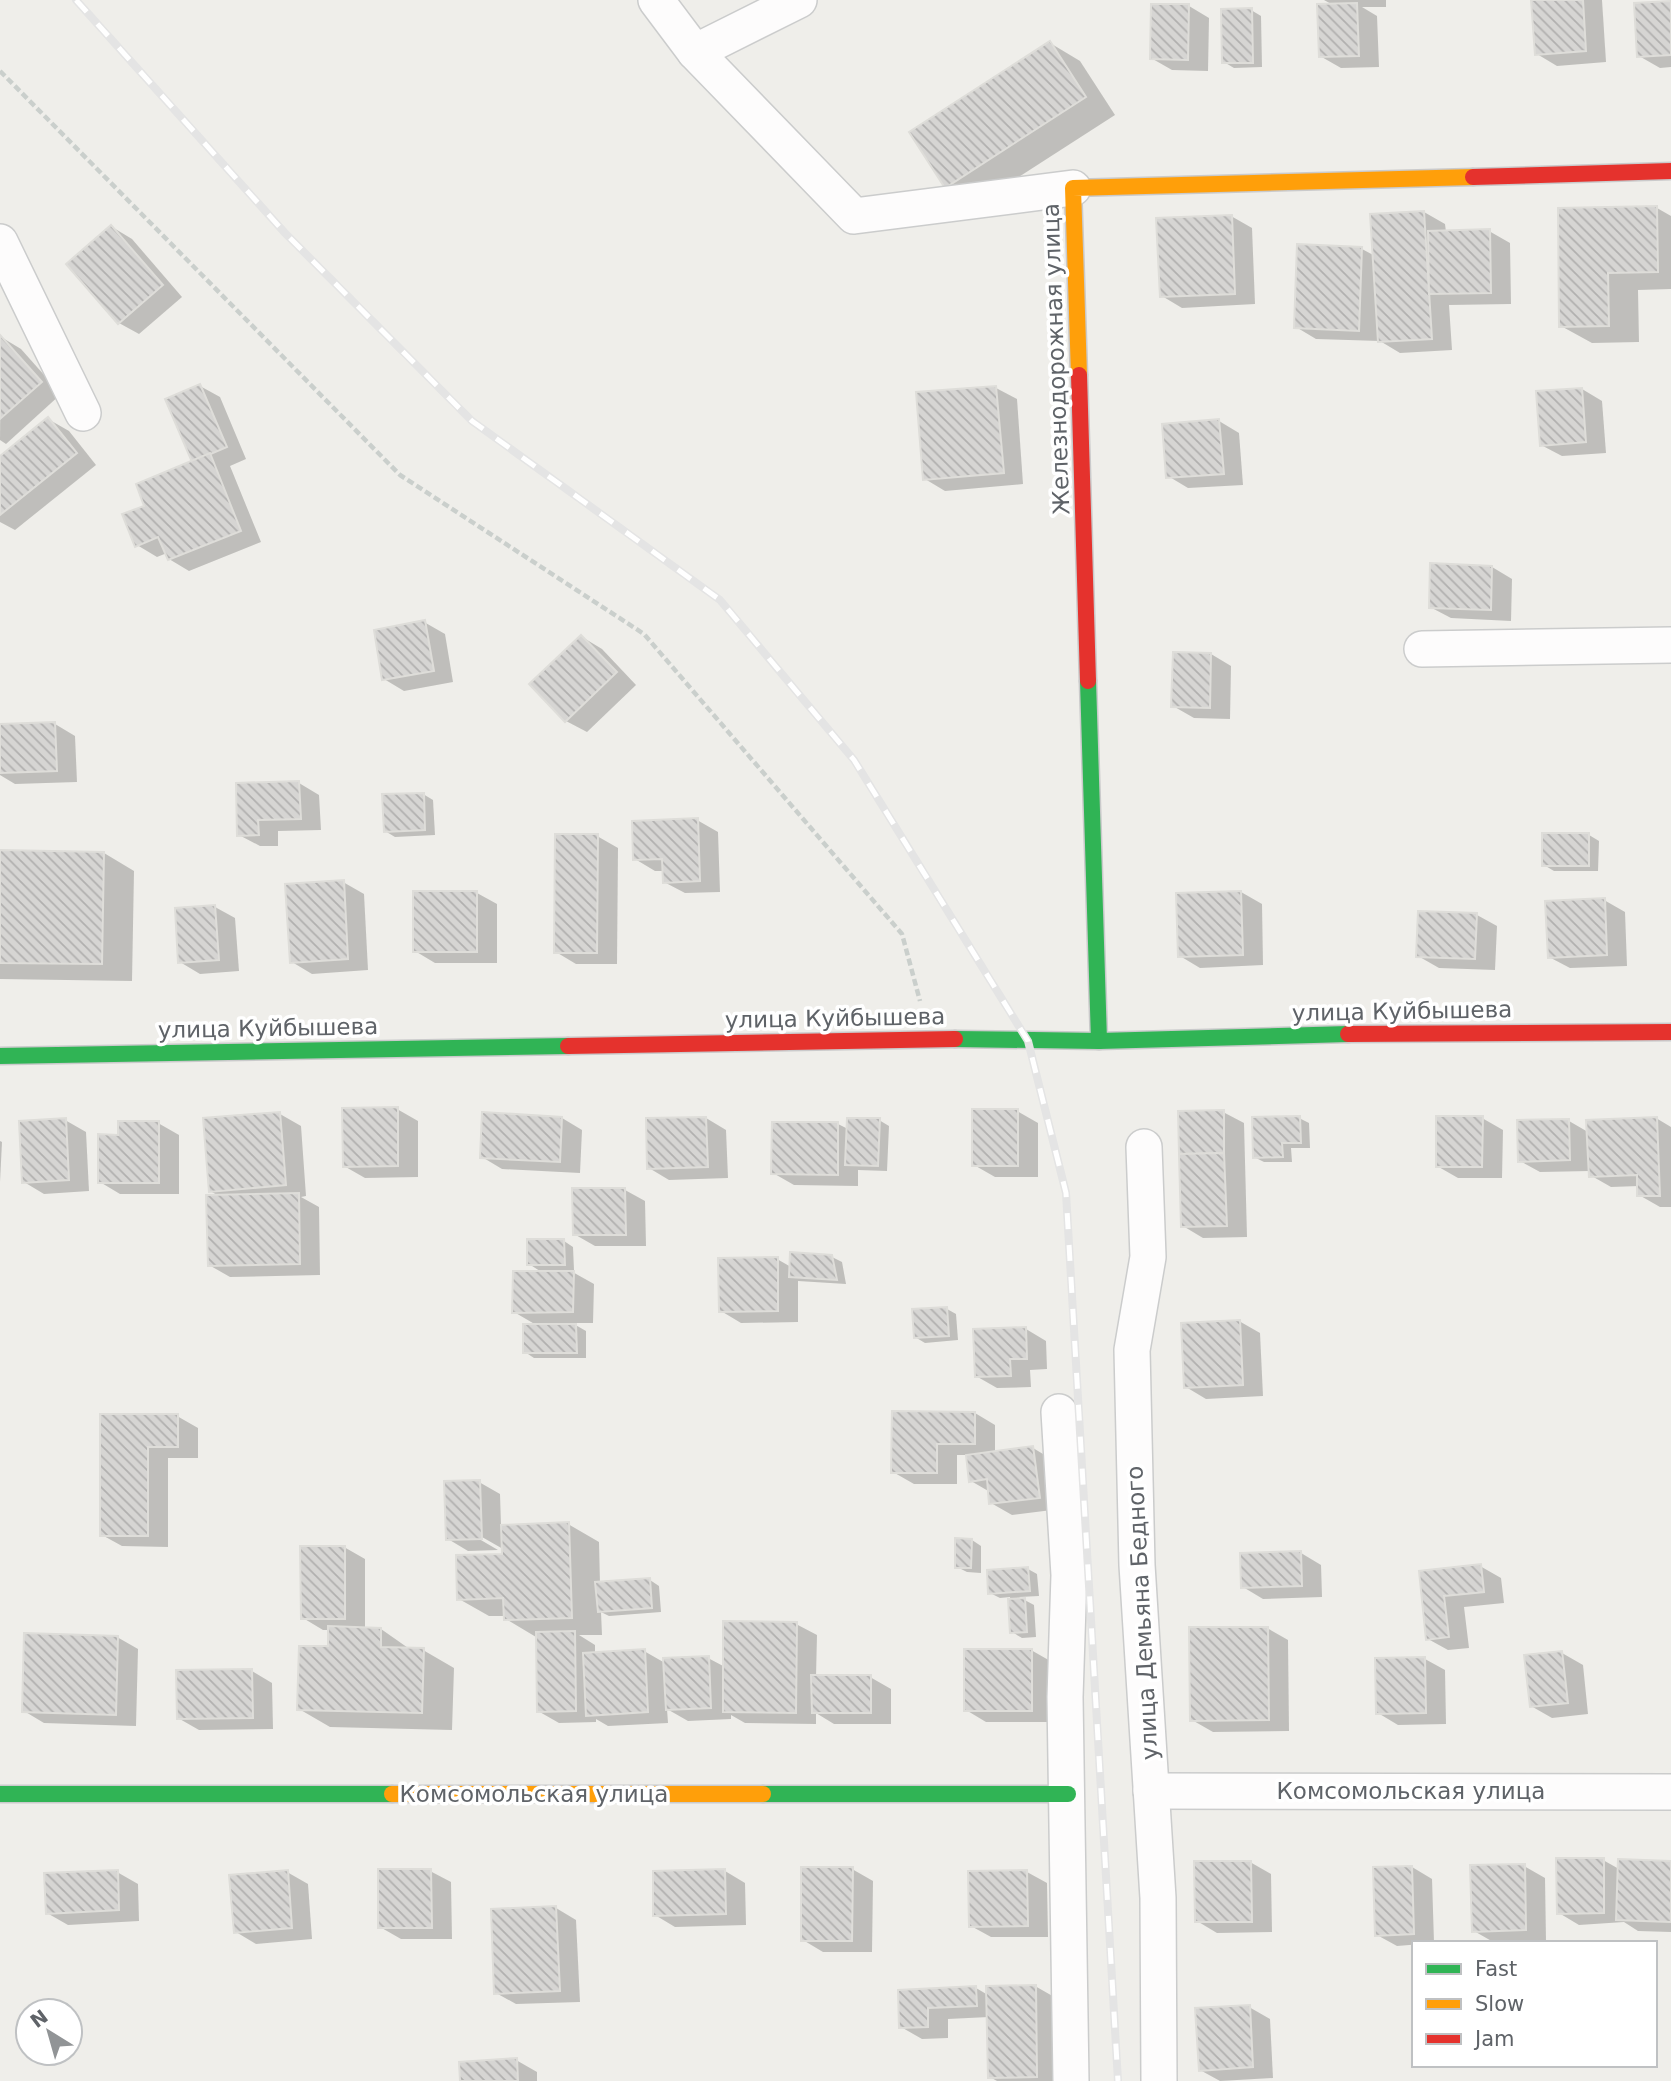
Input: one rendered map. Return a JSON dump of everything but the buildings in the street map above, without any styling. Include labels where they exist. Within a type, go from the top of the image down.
[{"type":"street","points":[[656,0],[695,52],[854,216],[1073,188]]},
{"type":"street","points":[[695,52],[799,0]]},
{"type":"street","name":"Железнодорожная улица","points":[[1099,1041],[1073,188],[1671,171]]},
{"type":"street","points":[[0,242],[83,413]]},
{"type":"street","points":[[1422,649],[1671,645]]},
{"type":"street","name":"улица Куйбышева","points":[[0,1056],[930,1039],[1099,1041],[1399,1032],[1671,1032]]},
{"type":"street","name":"улица Демьяна Бедного","points":[[1144,1147],[1148,1257],[1132,1350],[1137,1565],[1158,1898],[1159,2081]]},
{"type":"street","points":[[1059,1412],[1069,1576],[1065,1696],[1071,2081]]},
{"type":"street","name":"Комсомольская улица","points":[[1151,1791],[1671,1792]]},
{"type":"street","name":"Комсомольская улица","points":[[0,1794],[1068,1794]]},
{"type":"path","points":[[0,71],[400,475],[644,634],[902,934],[930,1039]]},
{"type":"railway","points":[[76,0],[285,233],[472,421],[720,600],[854,760],[1028,1041],[1066,1193],[1118,2081]]},
{"type":"traffic: fast","points":[[1088,681],[1099,1041]]},
{"type":"traffic: fast","points":[[955,1039],[1099,1041],[1348,1034]]},
{"type":"traffic: fast","points":[[0,1056],[568,1046]]},
{"type":"traffic: fast","points":[[0,1794],[392,1794]]},
{"type":"traffic: fast","points":[[763,1794],[1068,1794]]},
{"type":"traffic: slow","points":[[1079,375],[1073,188],[1473,177]]},
{"type":"traffic: slow","points":[[392,1794],[763,1794]]},
{"type":"traffic: jam","points":[[1473,177],[1671,171]]},
{"type":"traffic: jam","points":[[1079,375],[1088,681]]},
{"type":"traffic: jam","points":[[1348,1034],[1671,1032]]},
{"type":"traffic: jam","points":[[568,1046],[955,1039]]}]
